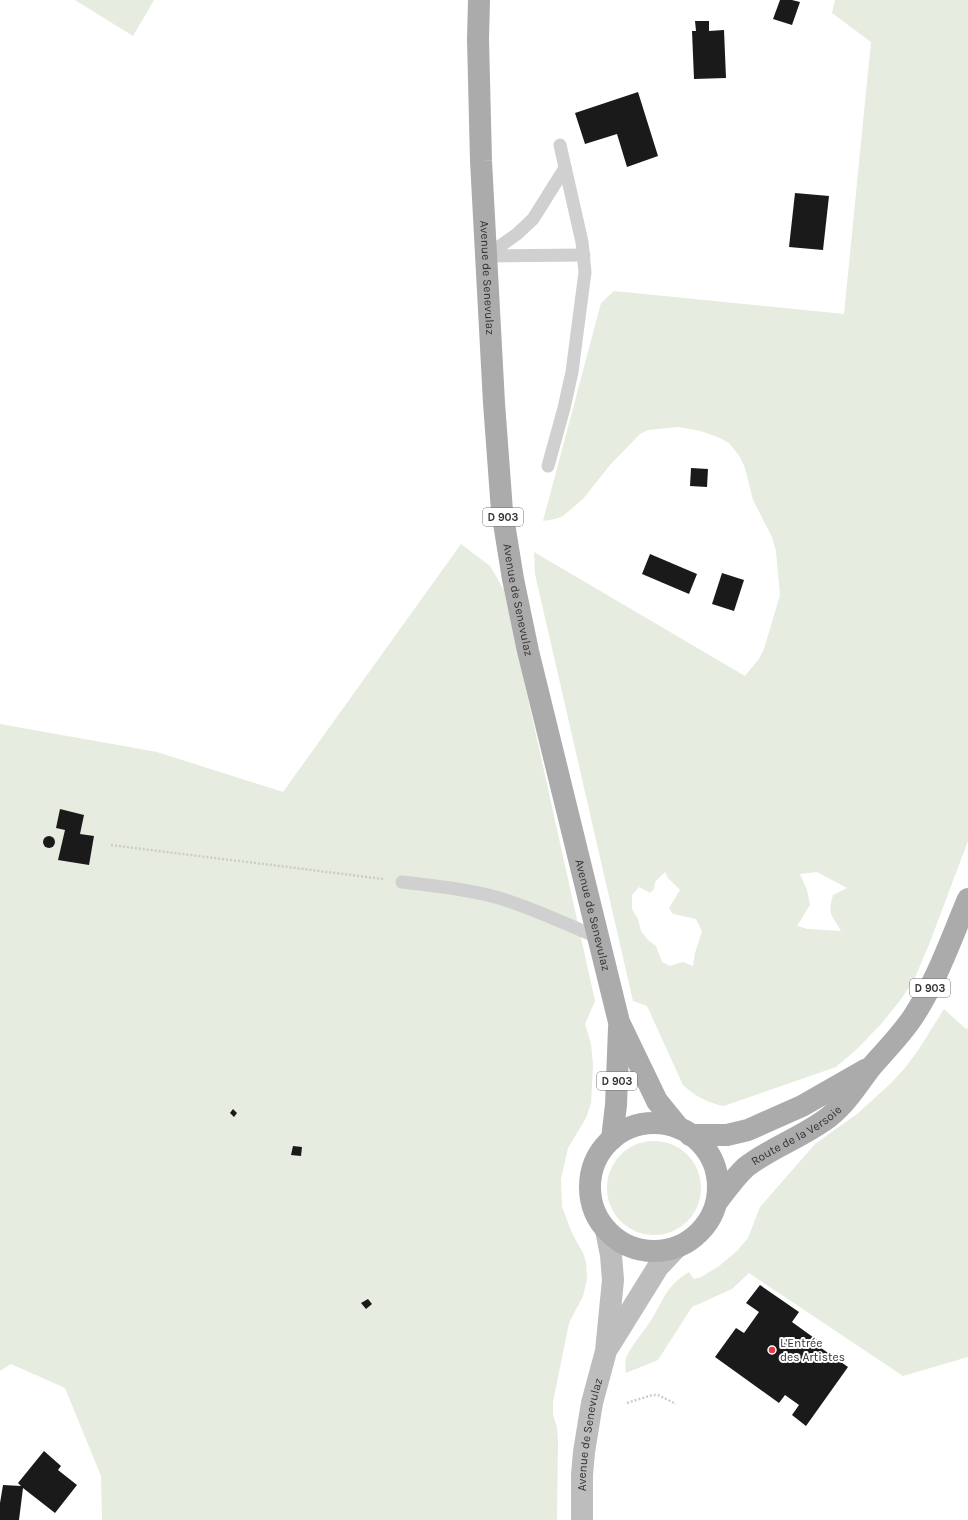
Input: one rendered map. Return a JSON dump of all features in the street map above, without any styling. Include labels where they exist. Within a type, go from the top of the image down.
[{"type":"main road","name":"Avenue de Senevulaz","points":[[479,0],[478,39],[481,161],[493,395],[502,503],[513,579],[528,651],[619,1022],[657,1101],[685,1131]]},
{"type":"main road","name":"Route de la Versoie","points":[[717,1202],[738,1176],[753,1162],[830,1117],[843,1104],[900,1035],[934,982],[968,899]]},
{"type":"main road","name":"Avenue de Senevulaz","points":[[612,1139],[617,1098],[619,1022]]},
{"type":"main road","name":"Route de la Versoie","points":[[685,1131],[727,1135],[748,1130],[802,1106],[873,1066]]},
{"type":"main road","points":[[644,1124],[662,1124],[685,1131],[700,1142],[708,1153],[714,1164],[717,1176],[717,1202],[706,1225],[687,1243],[676,1248],[663,1251],[650,1252],[638,1250],[615,1239],[606,1230],[594,1213],[591,1199],[591,1173],[599,1154],[612,1139],[632,1127],[644,1124]]},
{"type":"main road","name":"Avenue de Senevulaz","points":[[582,1520],[582,1475],[587,1428],[606,1351],[613,1268],[606,1230]]},
{"type":"main road","name":"Avenue de Senevulaz","points":[[606,1351],[650,1278],[676,1248]]},
{"type":"lane","points":[[548,466],[572,372],[584,283],[584,255],[560,145]]},
{"type":"lane","points":[[486,256],[522,230],[533,219],[565,168]]},
{"type":"lane","points":[[486,256],[584,255]]},
{"type":"lane","points":[[402,882],[469,891],[499,898],[599,938]]},
{"type":"path","points":[[111,845],[402,882]]},
{"type":"path","points":[[627,1402],[652,1395],[658,1395],[676,1404]]},
{"type":"shaded area","points":[[75,0],[154,0],[133,36]]},
{"type":"shaded area","points":[[835,0],[968,0],[968,841],[914,980],[899,1002],[881,1024],[857,1049],[836,1067],[724,1106],[702,1098],[683,1085],[647,1006],[633,1001],[535,574],[534,552],[745,676],[759,659],[764,649],[780,595],[776,551],[772,537],[753,500],[745,468],[740,457],[729,443],[701,431],[678,427],[648,430],[640,434],[610,465],[583,499],[563,516],[543,521],[601,303],[614,291],[844,314],[871,42],[832,13]],"holes":[[[665,872],[668,878],[680,890],[669,908],[673,914],[696,919],[702,931],[695,953],[693,966],[683,962],[670,966],[662,962],[656,946],[648,940],[641,931],[638,919],[632,909],[632,895],[639,887],[650,893],[654,889],[655,882]],[[817,872],[847,888],[833,895],[830,907],[831,914],[841,931],[808,929],[797,926],[810,905],[807,890],[800,874]]]},
{"type":"shaded area","points":[[461,544],[490,566],[504,590],[595,1001],[585,1024],[591,1044],[593,1065],[591,1103],[586,1118],[568,1148],[561,1179],[562,1207],[572,1233],[583,1253],[586,1262],[587,1279],[583,1296],[569,1323],[553,1402],[553,1415],[557,1427],[558,1441],[557,1520],[102,1520],[101,1476],[65,1388],[11,1364],[0,1371],[0,724],[157,752],[283,792]]},
{"type":"shaded area","points":[[944,1009],[966,1029],[968,1028],[968,1357],[903,1376],[749,1273],[732,1289],[692,1307],[658,1360],[626,1373],[625,1362],[628,1354],[674,1284],[689,1272],[694,1279],[701,1277],[719,1266],[737,1251],[748,1238],[760,1207],[815,1144],[857,1114],[905,1068],[919,1049]]},
{"type":"shaded area","points":[[654,1141],[672,1144],[687,1155],[698,1170],[701,1188],[698,1206],[687,1221],[672,1232],[654,1235],[636,1232],[621,1221],[610,1206],[607,1188],[610,1170],[621,1155],[636,1144]]},
{"type":"building","points":[[780,0],[800,2],[792,25],[773,19]]},
{"type":"building","points":[[695,21],[709,21],[709,31],[724,30],[726,78],[694,79],[692,31],[696,31]]},
{"type":"building","points":[[638,92],[658,156],[627,167],[617,134],[585,144],[575,113]]},
{"type":"building","points":[[795,193],[829,196],[823,250],[789,247]]},
{"type":"building","points":[[691,468],[708,469],[707,487],[690,486]]},
{"type":"building","points":[[650,554],[697,574],[689,594],[642,574]]},
{"type":"building","points":[[722,573],[744,580],[734,611],[712,604]]},
{"type":"building","points":[[60,809],[84,815],[80,834],[94,836],[89,865],[58,860],[65,830],[56,828]]},
{"type":"building","points":[[47,836],[51,836],[55,842],[51,848],[47,848],[43,844],[43,840]]},
{"type":"building","points":[[233,1109],[237,1113],[234,1117],[230,1113]]},
{"type":"building","points":[[293,1146],[302,1147],[301,1156],[291,1155]]},
{"type":"building","name":"L'Entrée des Artistes","points":[[760,1285],[799,1312],[792,1322],[817,1340],[814,1343],[848,1367],[806,1426],[792,1415],[799,1405],[785,1395],[779,1403],[715,1357],[736,1328],[744,1333],[759,1312],[746,1303]]},
{"type":"building","points":[[368,1299],[372,1304],[366,1309],[361,1303]]},
{"type":"building","points":[[44,1451],[61,1466],[58,1470],[77,1485],[55,1513],[23,1488],[19,1520],[0,1520],[0,1503],[3,1485],[21,1486],[18,1483]]},
{"type":"place","name":"L'Entrée des Artistes","points":[[772,1350]]}]
